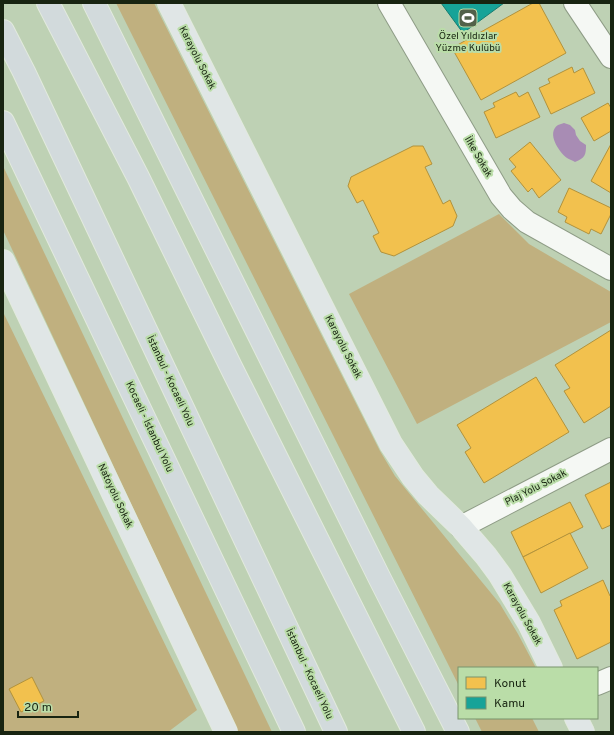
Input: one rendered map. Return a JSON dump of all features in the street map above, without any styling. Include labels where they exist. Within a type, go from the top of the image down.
[{"type":"highway","points":[[48,3],[138,177],[231,367],[414,732]]},
{"type":"highway","points":[[94,3],[458,732]]},
{"type":"highway","name":"İstanbul - Kocaeli Yolu","points":[[3,31],[33,91],[336,732]]},
{"type":"highway","name":"Kocaeli - İstanbul Yolu","points":[[3,122],[294,732]]},
{"type":"main road","name":"Karayolu Sokak","points":[[169,3],[392,444],[413,477],[428,495],[461,527],[500,575],[529,623],[551,667]]},
{"type":"main road","name":"Natoyolu Sokak","points":[[3,261],[226,732]]},
{"type":"main road","points":[[576,719],[582,732]]},
{"type":"street","name":"İlke Sokak","points":[[389,3],[501,196],[512,209],[527,222],[611,269]]},
{"type":"street","points":[[575,3],[611,57]]},
{"type":"street","name":"Plaj Yolu Sokak","points":[[461,527],[611,449]]},
{"type":"street","points":[[598,684],[611,678]]},
{"type":"shaded area","points":[[116,3],[154,3],[380,451],[395,476],[500,604],[535,667],[458,667],[458,684]]},
{"type":"shaded area","points":[[564,123],[570,125],[575,130],[580,141],[586,145],[584,156],[575,162],[567,158],[557,147],[553,137],[555,128]]},
{"type":"shaded area","points":[[3,166],[272,732],[238,732],[3,230]]},
{"type":"shaded area","points":[[499,214],[529,244],[611,292],[611,322],[417,424],[349,294]]},
{"type":"shaded area","points":[[3,312],[197,710],[168,732],[3,732]]},
{"type":"shaded area","points":[[476,719],[532,719],[539,732],[482,732]]},
{"type":"building: Konut","points":[[533,3],[539,3],[566,53],[481,100],[452,48]]},
{"type":"building: Konut","points":[[572,67],[574,73],[583,68],[595,93],[551,114],[539,88],[550,83],[548,79]]},
{"type":"building: Konut","points":[[516,92],[519,97],[528,92],[540,117],[496,138],[484,112],[495,107],[493,103]]},
{"type":"building: Konut","points":[[608,103],[611,108],[611,131],[594,141],[581,118]]},
{"type":"building: Konut","points":[[530,142],[561,180],[539,198],[532,188],[528,192],[511,171],[516,167],[509,159]]},
{"type":"building: Konut","points":[[611,144],[611,193],[591,181]]},
{"type":"building: Konut","points":[[413,146],[423,146],[432,164],[425,167],[443,204],[450,200],[457,216],[453,226],[394,256],[381,252],[373,236],[379,233],[363,200],[357,203],[348,186],[351,177]]},
{"type":"building: Konut","points":[[569,188],[611,208],[611,214],[601,234],[591,229],[589,234],[565,222],[567,217],[558,212]]},
{"type":"building: Konut","points":[[611,330],[611,406],[584,423],[564,391],[570,388],[555,365]]},
{"type":"building: Konut","points":[[536,377],[569,432],[484,483],[465,452],[471,448],[457,425]]},
{"type":"building: Konut","points":[[611,482],[611,525],[602,529],[585,495]]},
{"type":"building: Konut","points":[[570,502],[583,527],[523,557],[511,532]]},
{"type":"building: Konut","points":[[570,533],[588,568],[541,593],[523,557]]},
{"type":"building: Konut","points":[[603,580],[611,596],[611,642],[577,659],[554,610],[562,606],[560,601]]},
{"type":"building: Konut","points":[[32,677],[44,701],[21,712],[9,689]]},
{"type":"building: Kamu","name":"Özel Yıldızlar Yüzme Kulübü","points":[[441,3],[504,3],[463,33]]},
{"type":"place","name":"Özel Yıldızlar Yüzme Kulübü","points":[[468,18]]}]
